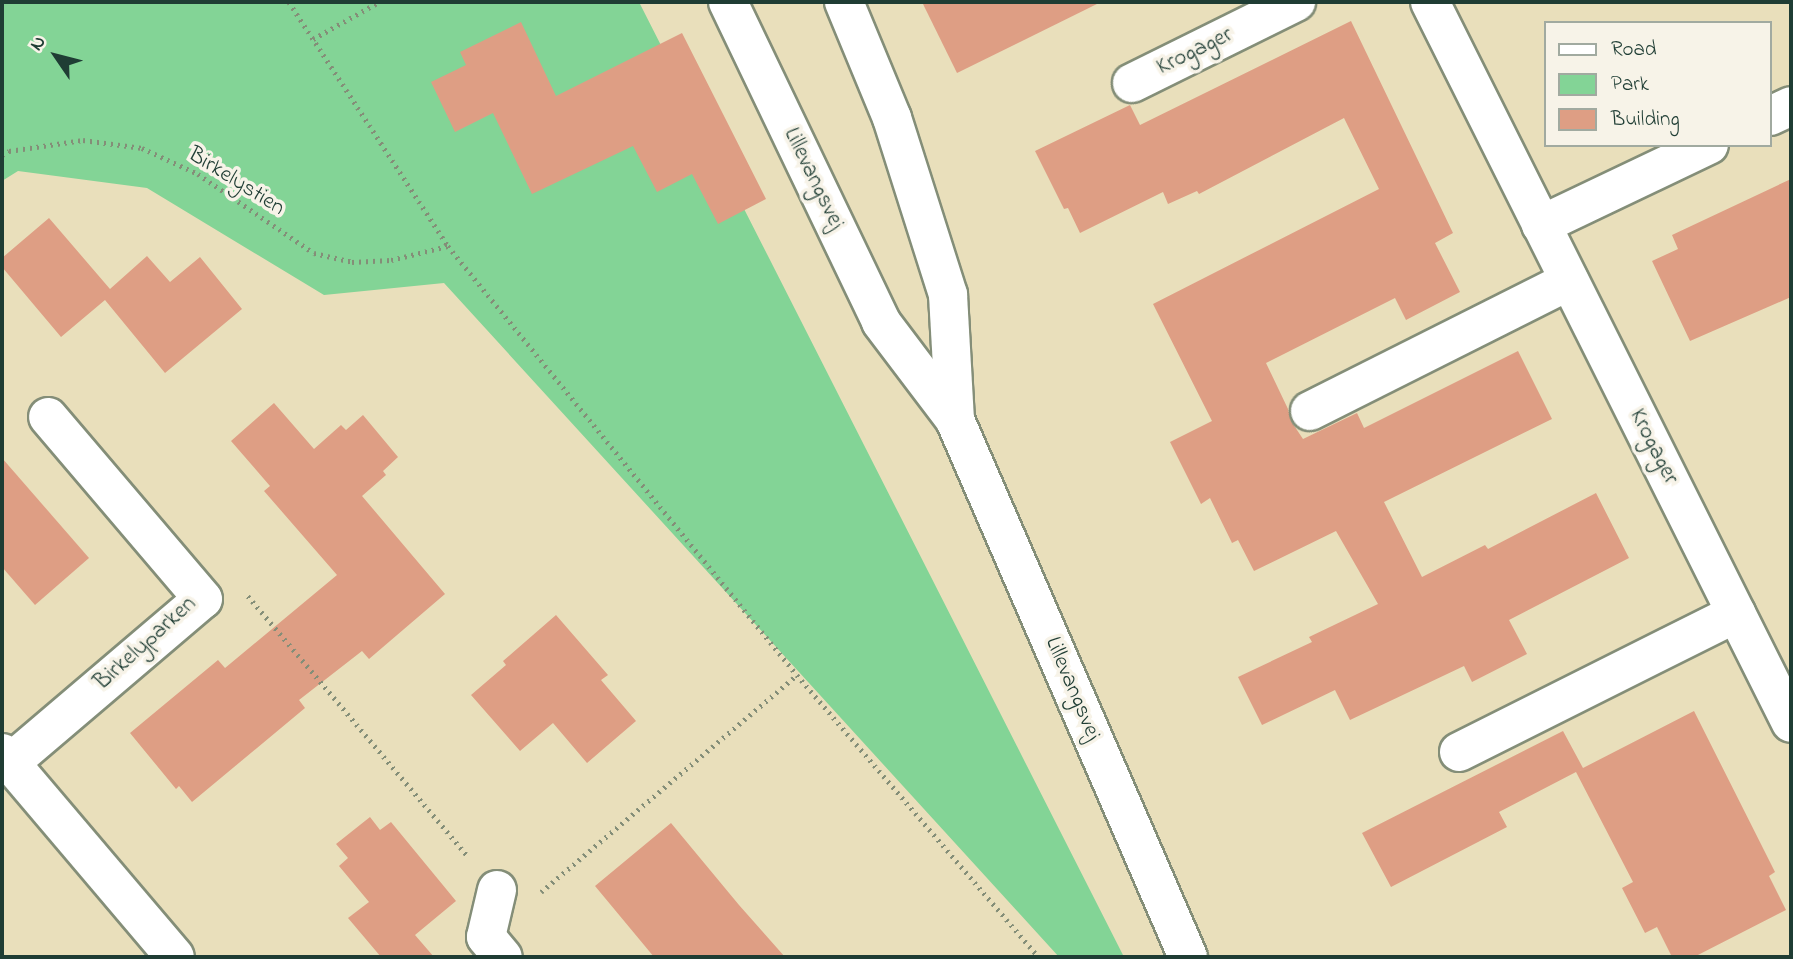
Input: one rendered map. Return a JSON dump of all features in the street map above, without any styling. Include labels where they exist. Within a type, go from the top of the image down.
[{"type":"street","name":"Lillevangsvej","points":[[728,2],[881,322],[955,420],[1188,957]]},
{"type":"street","name":"Lillevangsvej","points":[[844,2],[892,118],[948,295],[955,420]]},
{"type":"street","name":"Krogager","points":[[1132,83],[1296,2]]},
{"type":"street","name":"Krogager","points":[[1430,2],[1736,613],[1787,705]]},
{"type":"street","points":[[1772,115],[1791,106]]},
{"type":"street","points":[[1541,225],[1705,147]]},
{"type":"street","points":[[1310,411],[1569,281]]},
{"type":"street","name":"Birkelyparken","points":[[48,417],[203,599],[6,758],[176,957]]},
{"type":"street","points":[[1459,752],[1736,613]]},
{"type":"street","points":[[495,947],[497,890]]},
{"type":"path","points":[[289,2],[447,246],[797,675],[1039,957]]},
{"type":"path","points":[[313,39],[379,2]]},
{"type":"path","name":"Birkelystien","points":[[2,155],[83,140],[142,148],[198,174],[314,253],[352,262],[378,261],[447,246]]},
{"type":"path","points":[[203,599],[246,594],[497,890]]},
{"type":"path","points":[[495,947],[797,675]]},
{"type":"green space","points":[[2,2],[639,2],[1124,957],[1059,957],[444,283],[324,295],[147,188],[18,171],[2,181]]},
{"type":"building","points":[[922,2],[1101,2],[957,73]]},
{"type":"building","points":[[1351,21],[1453,233],[1435,243],[1460,292],[1406,320],[1395,298],[1266,363],[1291,421],[1303,439],[1357,413],[1364,428],[1518,351],[1552,419],[1384,502],[1422,577],[1485,545],[1488,549],[1596,493],[1629,558],[1509,620],[1527,654],[1472,682],[1464,666],[1350,720],[1335,690],[1262,725],[1238,677],[1312,642],[1309,637],[1378,604],[1336,531],[1254,571],[1238,540],[1232,543],[1210,498],[1201,504],[1170,442],[1212,421],[1153,304],[1379,189],[1344,118],[1199,194],[1197,191],[1168,204],[1163,192],[1080,233],[1068,208],[1064,209],[1035,151],[1130,105],[1140,125]]},
{"type":"building","points":[[521,22],[556,96],[682,33],[766,199],[718,224],[692,174],[657,192],[633,146],[532,194],[493,113],[455,132],[431,82],[466,65],[460,52]]},
{"type":"building","points":[[1791,179],[1791,297],[1690,341],[1652,261],[1678,249],[1672,235]]},
{"type":"building","points":[[49,218],[110,289],[147,256],[170,282],[200,257],[242,309],[165,373],[105,300],[61,337],[2,267],[2,258]]},
{"type":"building","points":[[274,403],[314,449],[341,425],[346,430],[363,415],[398,457],[383,471],[386,475],[362,496],[445,594],[369,659],[362,651],[299,700],[305,708],[192,802],[179,786],[176,789],[130,733],[218,660],[225,668],[337,575],[264,491],[270,486],[231,441]]},
{"type":"building","points":[[2,458],[89,558],[35,605],[2,567]]},
{"type":"building","points":[[556,615],[608,675],[601,680],[636,721],[587,763],[553,723],[520,751],[471,695],[506,665],[503,661]]},
{"type":"building","points":[[1694,711],[1775,872],[1769,876],[1786,910],[1694,957],[1672,957],[1657,927],[1645,933],[1622,888],[1633,882],[1576,772],[1499,812],[1507,827],[1391,887],[1362,833],[1563,731],[1583,768]]},
{"type":"building","points":[[370,817],[380,830],[391,822],[456,901],[415,935],[434,957],[381,957],[348,918],[369,902],[339,866],[348,858],[336,844]]},
{"type":"building","points":[[671,823],[785,957],[654,957],[595,886]]}]
